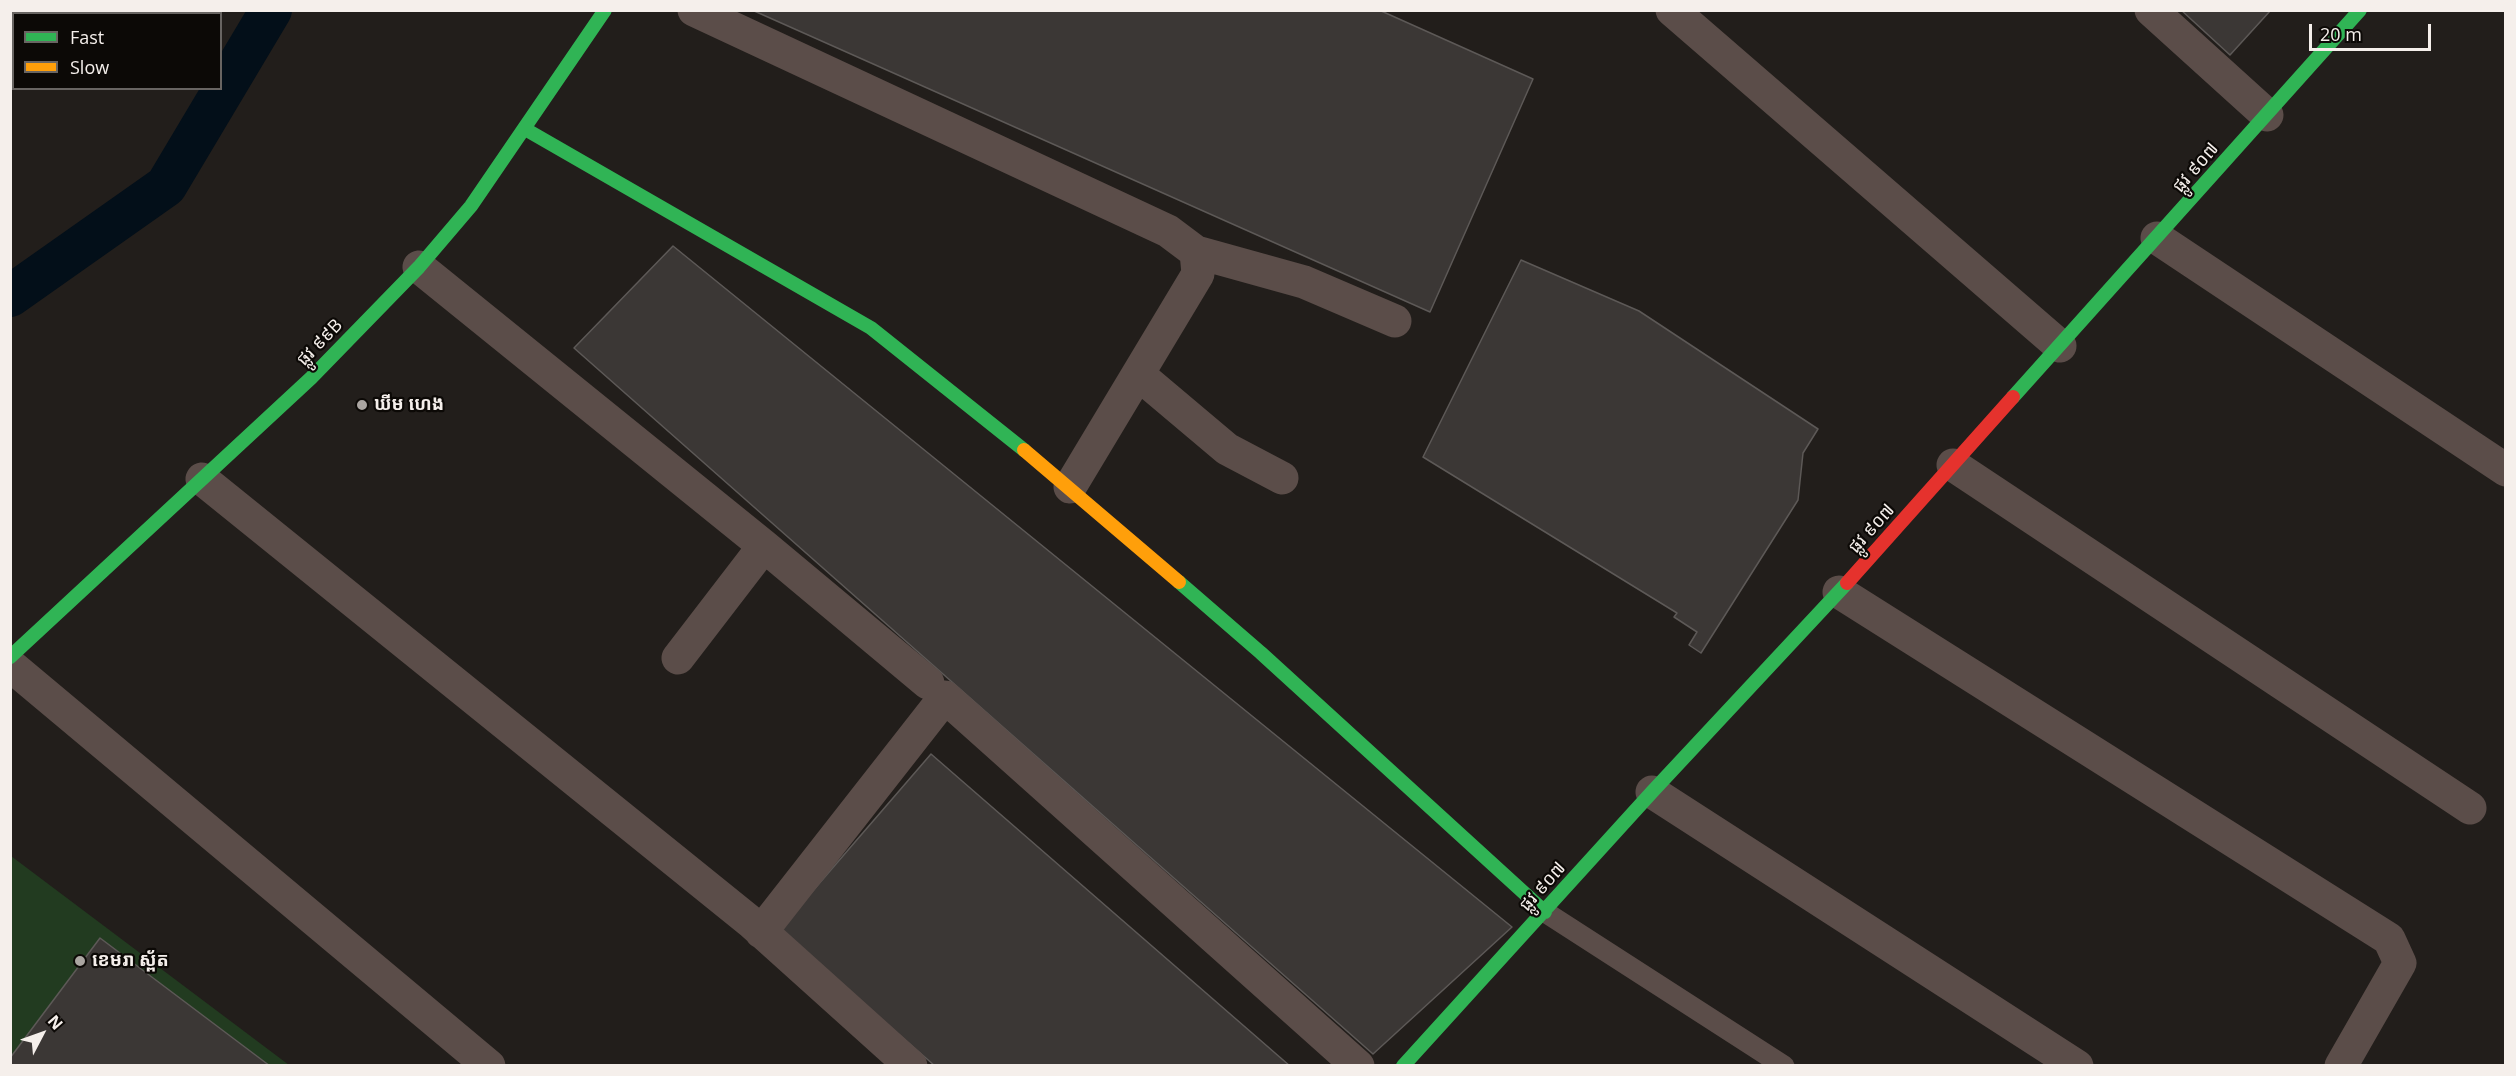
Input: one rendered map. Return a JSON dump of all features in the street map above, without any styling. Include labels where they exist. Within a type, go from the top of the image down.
[{"type":"street","name":"ផ្លូវ ៩៩B","points":[[10,657],[311,378],[419,267],[471,206],[605,10]]},
{"type":"street","points":[[694,10],[1168,231],[1196,252],[1304,282],[1395,321]]},
{"type":"street","points":[[1672,10],[2060,346]]},
{"type":"street","points":[[2151,10],[2267,115]]},
{"type":"street","name":"ផ្លូវ ៩០៧","points":[[1403,1065],[1545,912],[1652,792],[1839,592],[2360,10]]},
{"type":"street","points":[[525,129],[871,328],[1070,487],[1261,653],[1545,912]]},
{"type":"street","points":[[2157,238],[2505,470]]},
{"type":"street","points":[[1070,487],[1198,274],[1196,252]]},
{"type":"street","points":[[419,267],[764,546],[928,683]]},
{"type":"street","points":[[1138,374],[1227,449],[1282,478]]},
{"type":"street","points":[[1953,465],[2470,808]]},
{"type":"street","points":[[202,479],[762,932],[911,1065]]},
{"type":"street","points":[[678,658],[764,546]]},
{"type":"street","points":[[1839,592],[2389,939],[2400,963],[2340,1065]]},
{"type":"street","points":[[10,665],[489,1065]]},
{"type":"street","points":[[762,932],[945,697],[1358,1065]]},
{"type":"street","points":[[1652,792],[2077,1065]]},
{"type":"lane","points":[[1545,912],[1784,1065]]},
{"type":"green space","name":"ខេមរា ស្ព័ត","points":[[11,856],[289,1065],[11,1065]]},
{"type":"building","points":[[752,10],[1379,10],[1533,79],[1430,312]]},
{"type":"building","points":[[2181,10],[2271,10],[2230,55]]},
{"type":"building","points":[[673,246],[1512,927],[1373,1054],[574,348]]},
{"type":"building","points":[[1521,260],[1639,311],[1818,429],[1803,453],[1798,500],[1701,653],[1689,645],[1697,632],[1674,617],[1677,613],[1423,457]]},
{"type":"building","points":[[931,754],[1290,1066],[935,1066],[779,930]]},
{"type":"building","points":[[100,938],[270,1066],[10,1066],[10,1058]]},
{"type":"waterway","points":[[10,296],[166,186],[271,10]]},
{"type":"traffic: fast","points":[[10,657],[311,378],[419,267],[471,206],[605,10]]},
{"type":"traffic: fast","points":[[2013,397],[2360,10]]},
{"type":"traffic: fast","points":[[525,129],[871,328],[1024,450]]},
{"type":"traffic: fast","points":[[1179,582],[1261,653],[1545,912]]},
{"type":"traffic: fast","points":[[1403,1066],[1652,792],[1847,583]]},
{"type":"traffic: slow","points":[[1024,450],[1179,582]]},
{"type":"traffic: jam","points":[[1847,583],[2013,397]]},
{"type":"place","name":"ឃីម ហេង","points":[[362,405]]},
{"type":"place","name":"ខេមរា ស្ព័ត","points":[[80,961]]}]
